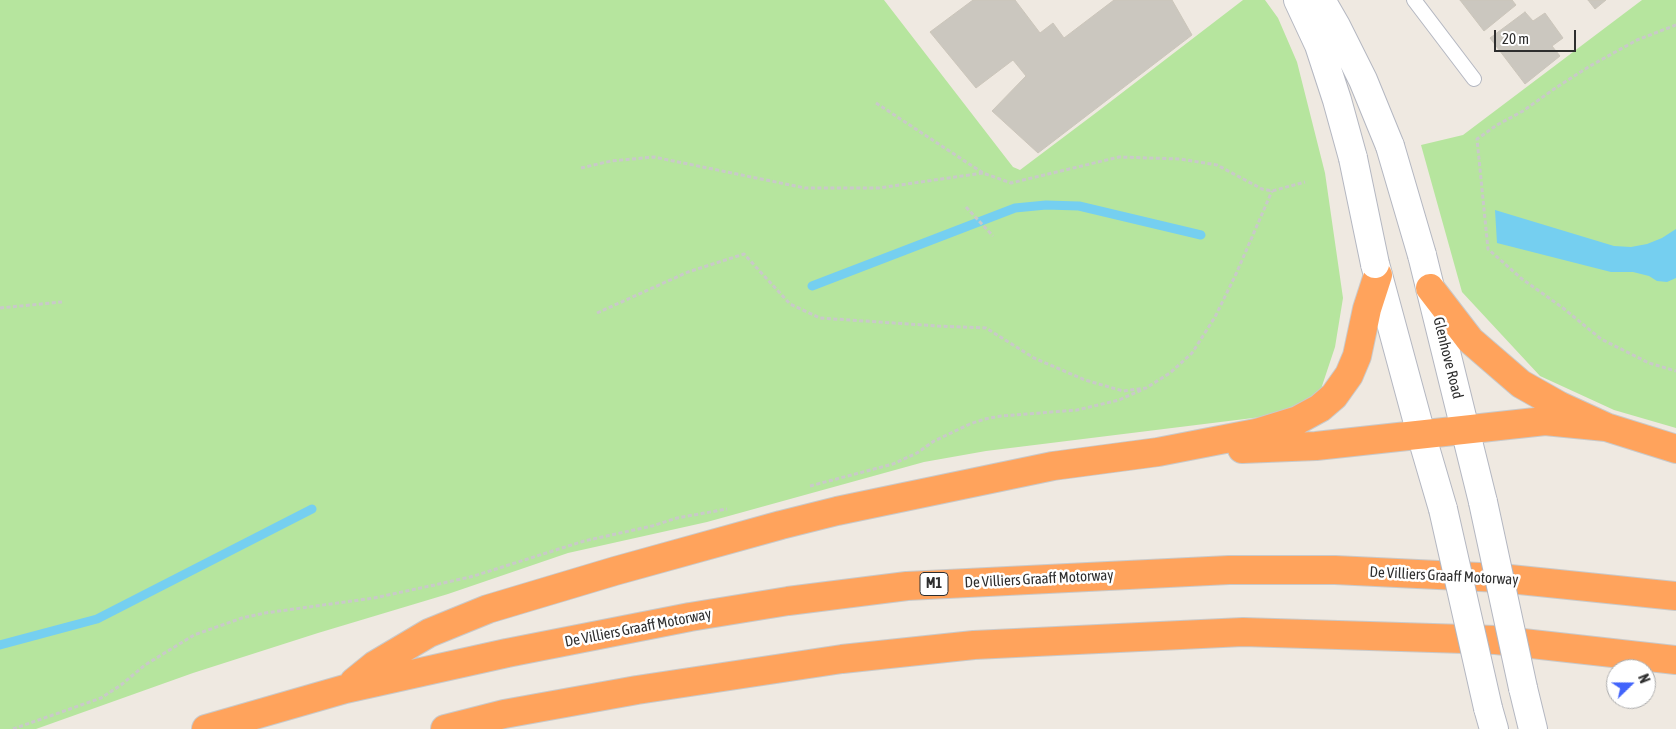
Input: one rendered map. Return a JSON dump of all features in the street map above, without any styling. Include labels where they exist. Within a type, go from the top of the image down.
[{"type":"highway","points":[[345,689],[375,665],[429,633],[480,612],[523,598],[781,525],[837,511],[1053,466],[1158,452],[1275,428],[1298,420],[1320,408],[1334,396],[1349,374],[1357,356],[1376,269]]},
{"type":"highway","points":[[1430,288],[1470,340],[1521,384],[1560,406],[1606,427],[1676,449]]},
{"type":"highway","points":[[1158,452],[1316,446],[1545,421],[1606,427]]},
{"type":"highway","name":"De Villiers Graaff Motorway","points":[[206,729],[345,689],[507,653],[690,617],[788,601],[907,586],[1229,570],[1335,570],[1500,578],[1676,596]]},
{"type":"highway","points":[[445,729],[504,714],[637,690],[842,659],[974,646],[1243,632],[1496,640],[1676,660]]},
{"type":"main road","points":[[1298,0],[1328,72],[1353,158],[1376,269],[1443,509],[1491,719]]},
{"type":"main road","name":"Glenhove Road","points":[[1321,0],[1362,80],[1390,146],[1422,255],[1483,502],[1533,729]]},
{"type":"lane","points":[[1414,0],[1474,79]]},
{"type":"path","points":[[1676,25],[1637,40],[1590,66],[1477,139],[1488,249],[1522,279],[1563,308],[1600,339],[1649,363],[1676,371]]},
{"type":"path","points":[[876,103],[983,174],[1011,183],[1119,157],[1180,159],[1217,165],[1262,189],[1272,191],[1305,182]]},
{"type":"path","points":[[581,168],[611,161],[654,157],[804,188],[879,188],[983,174]]},
{"type":"path","points":[[803,488],[893,464],[917,453],[934,441],[985,418],[1077,410],[1119,400],[1146,388],[1170,373],[1192,353],[1215,317],[1272,191]]},
{"type":"path","points":[[966,207],[993,236]]},
{"type":"path","points":[[596,313],[688,272],[744,254],[790,304],[820,318],[986,328],[1034,358],[1085,380],[1123,391],[1146,388]]},
{"type":"path","points":[[0,308],[62,302]]},
{"type":"path","points":[[13,729],[101,698],[121,685],[145,665],[194,635],[242,618],[374,598],[439,584],[474,576],[584,541],[652,526],[677,518],[734,507]]},
{"type":"green space","points":[[0,0],[884,0],[1013,167],[1020,170],[1243,0],[1265,0],[1278,18],[1297,62],[1325,173],[1343,298],[1335,347],[1321,389],[1311,403],[1269,416],[986,451],[924,462],[707,522],[568,553],[448,594],[193,673],[36,729],[0,729]]},
{"type":"green space","points":[[1642,0],[1676,0],[1676,428],[1614,410],[1540,376],[1462,292],[1421,145],[1463,135]]},
{"type":"water","points":[[1495,210],[1614,246],[1631,247],[1647,244],[1662,238],[1676,229],[1676,278],[1667,282],[1657,281],[1649,276],[1633,272],[1611,272],[1497,243]]},
{"type":"building","points":[[973,0],[1015,0],[1040,33],[1053,23],[1064,38],[1114,0],[1172,0],[1192,35],[1038,153],[992,111],[1026,76],[1013,60],[976,88],[930,32]]},
{"type":"building","points":[[1460,0],[1512,0],[1516,5],[1484,31]]},
{"type":"building","points":[[1588,0],[1606,0],[1595,9]]},
{"type":"building","points":[[1525,12],[1533,21],[1545,13],[1563,38],[1552,46],[1560,56],[1525,84],[1490,38]]},
{"type":"waterway","points":[[812,286],[1015,208],[1046,205],[1079,206],[1201,235]]},
{"type":"waterway","points":[[0,645],[97,619],[312,509]]}]
